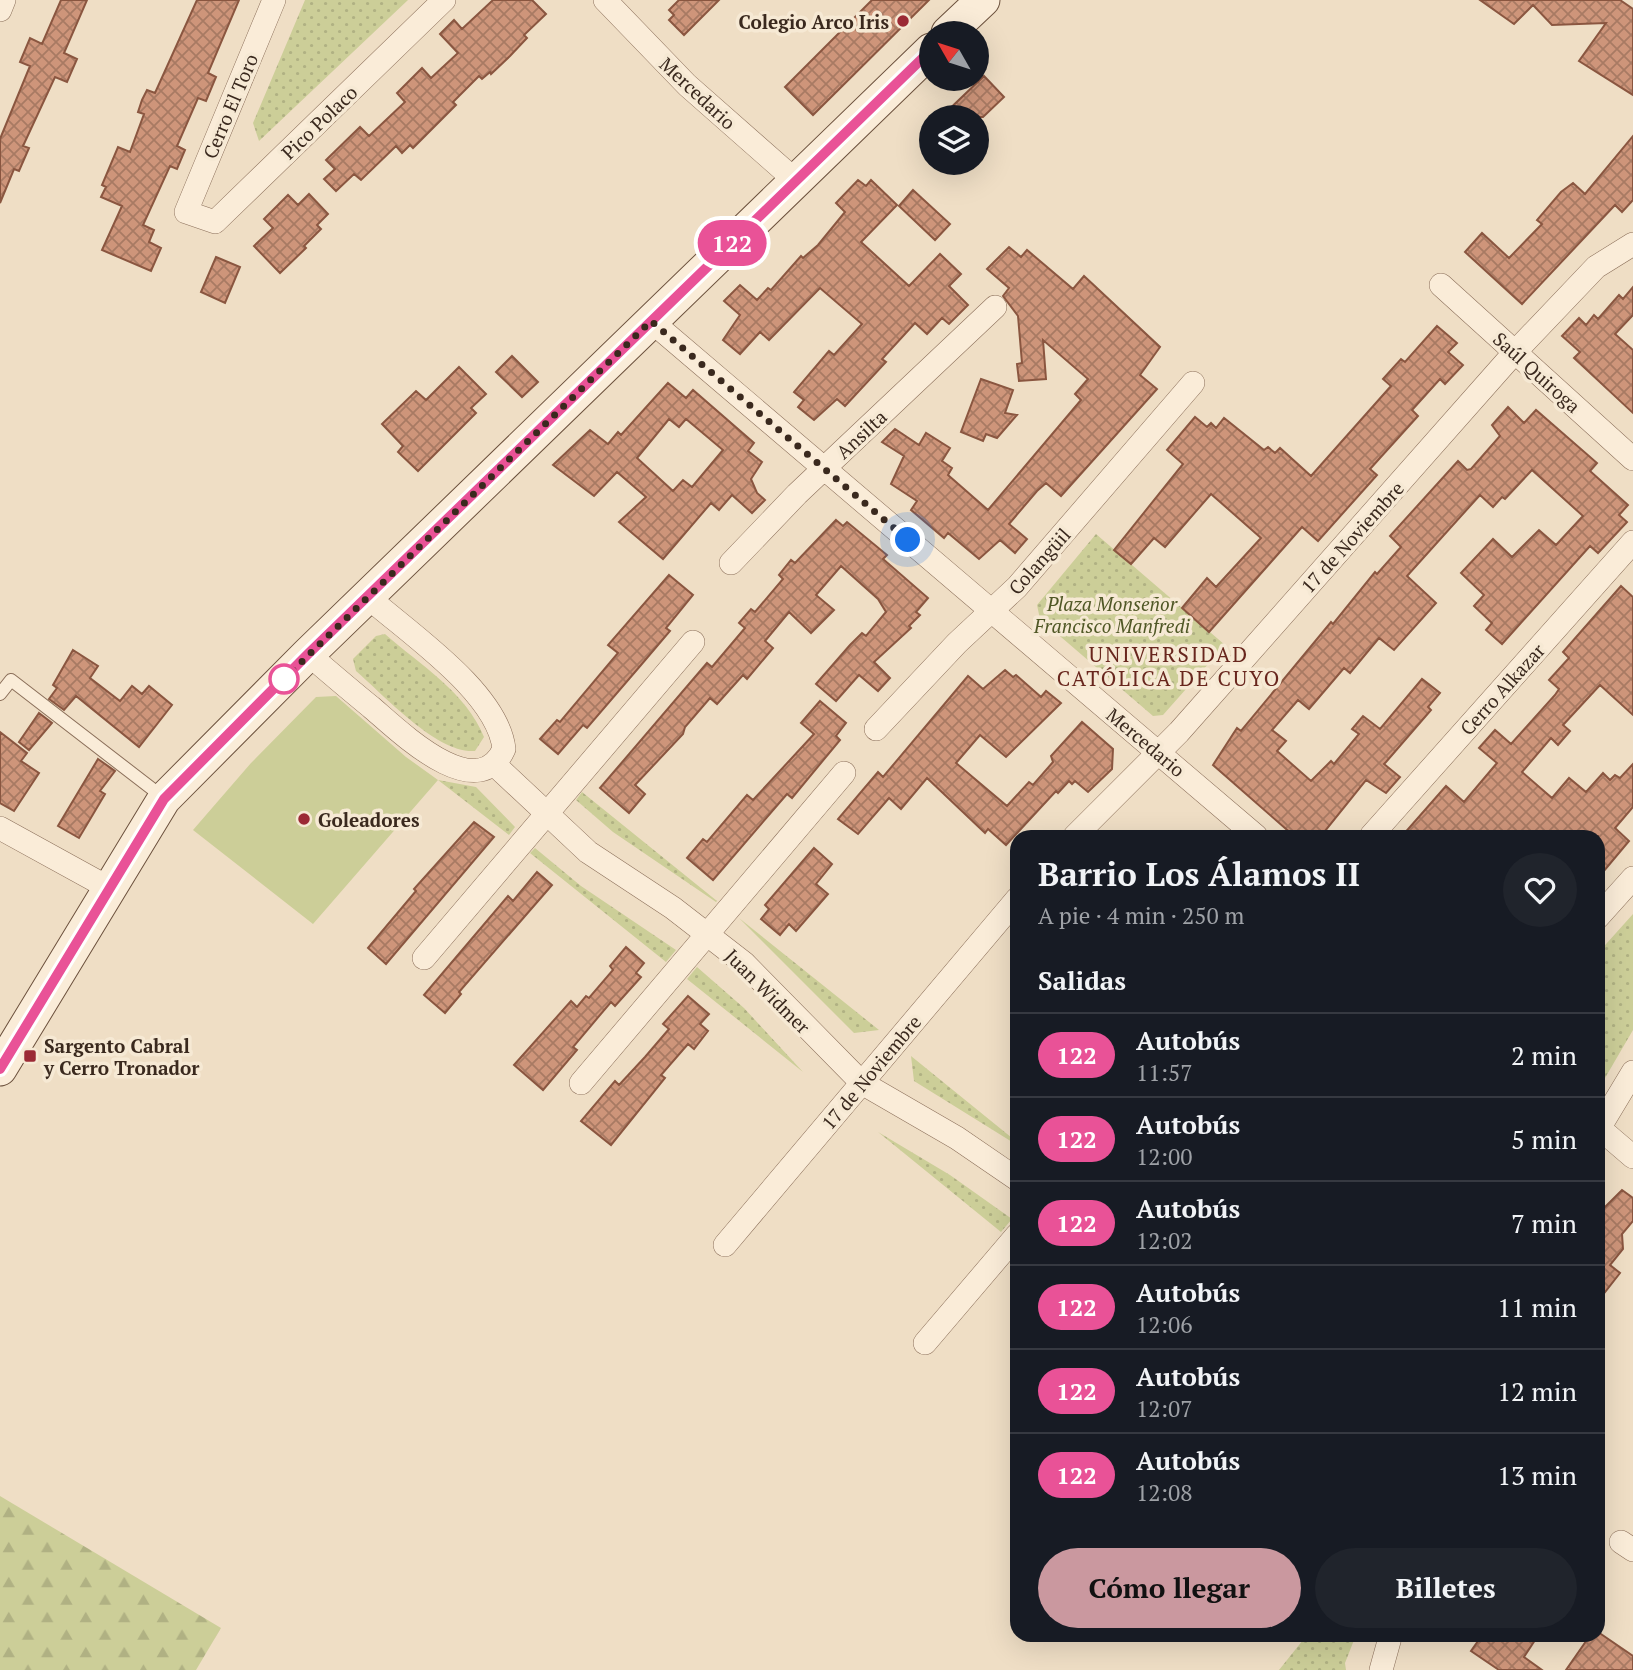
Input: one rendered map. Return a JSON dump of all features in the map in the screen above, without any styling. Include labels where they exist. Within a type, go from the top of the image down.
[{"type":"main road","points":[[961,21],[983,0]]},
{"type":"main road","points":[[0,1069],[164,799],[308,654],[369,598],[919,62]]},
{"type":"street","points":[[0,10],[4,0]]},
{"type":"street","name":"Cerro El Toro","points":[[186,212],[274,0]]},
{"type":"street","name":"Pico Polaco","points":[[186,212],[215,222],[444,0]]},
{"type":"street","name":"Mercedario","points":[[606,0],[687,85],[796,181]]},
{"type":"street","name":"17 de Noviembre","points":[[1081,830],[1158,753],[1515,352],[1596,267],[1633,244]]},
{"type":"street","name":"Saúl Quiroga","points":[[1441,285],[1633,459]]},
{"type":"street","name":"Ansilta","points":[[731,563],[824,469],[995,307]]},
{"type":"street","name":"Mercedario","points":[[651,321],[1249,830]]},
{"type":"street","name":"Colangüil","points":[[876,729],[1017,587],[1194,383]]},
{"type":"street","name":"Cerro Alkazar","points":[[1376,830],[1633,542]]},
{"type":"street","name":"Juan Widmer","points":[[369,598],[464,681],[496,721],[499,757],[546,814],[588,852],[707,934],[759,977],[862,1083],[957,1138],[1010,1174]]},
{"type":"street","points":[[424,958],[693,642]]},
{"type":"street","points":[[308,654],[415,745],[438,759],[466,771],[482,770],[499,757]]},
{"type":"street","points":[[581,1083],[844,773]]},
{"type":"street","points":[[0,828],[109,888]]},
{"type":"street","points":[[1605,909],[1633,878]]},
{"type":"street","name":"17 de Noviembre","points":[[725,1245],[1010,907]]},
{"type":"street","points":[[1605,1117],[1633,1072]]},
{"type":"street","points":[[1605,1134],[1633,1157]]},
{"type":"street","points":[[925,1343],[1010,1243]]},
{"type":"street","points":[[1381,1670],[1389,1642]]},
{"type":"lane","points":[[0,694],[11,680],[164,799]]},
{"type":"green space","points":[[305,0],[408,0],[259,141],[253,123]]},
{"type":"green space","name":"Plaza Monseñor Francisco Manfredi","points":[[1096,534],[1225,645],[1163,715],[1153,716],[1040,619],[1037,605]]},
{"type":"green space","points":[[385,634],[441,680],[466,706],[484,737],[475,751],[444,743],[428,733],[356,671],[353,659],[376,636]]},
{"type":"green space","name":"Goleadores","points":[[336,696],[406,757],[438,780],[313,924],[193,830],[251,763],[316,697]]},
{"type":"green space","points":[[438,780],[476,787],[515,827],[509,835]]},
{"type":"green space","points":[[582,792],[717,901],[613,832],[576,800]]},
{"type":"green space","points":[[535,848],[581,886],[676,950],[666,962],[530,853]]},
{"type":"green space","points":[[1633,914],[1633,1030],[1605,1078],[1605,945]]},
{"type":"green space","points":[[739,918],[879,1030],[854,1033]]},
{"type":"green space","points":[[697,967],[744,1008],[803,1072],[687,979]]},
{"type":"green space","points":[[911,1056],[1010,1136],[1010,1141],[914,1081]]},
{"type":"green space","points":[[878,1132],[950,1175],[1010,1218],[1001,1232]]},
{"type":"green space","points":[[0,1496],[221,1628],[196,1670],[0,1670]]},
{"type":"green space","points":[[1301,1642],[1353,1642],[1345,1663],[1346,1670],[1279,1670]]},
{"type":"building","points":[[61,0],[87,0],[64,53],[77,59],[67,82],[55,77],[23,146],[29,148],[19,171],[14,169],[0,203],[0,139],[30,66],[20,62],[30,38],[42,44]]},
{"type":"building","points":[[197,0],[239,0],[208,73],[216,77],[206,101],[198,98],[177,146],[185,150],[177,169],[170,166],[143,225],[154,230],[149,242],[161,248],[151,271],[102,250],[122,206],[101,197],[106,187],[102,185],[118,147],[130,152],[144,114],[138,112],[142,100],[147,90],[155,93]]},
{"type":"building","points":[[493,0],[532,0],[546,14],[524,35],[527,38],[510,56],[491,74],[490,72],[482,79],[479,76],[453,102],[456,105],[413,148],[410,145],[402,153],[396,146],[361,180],[354,174],[336,191],[324,179],[335,169],[326,160],[360,127],[369,136],[405,102],[397,93],[422,68],[431,78],[458,53],[440,34],[454,20],[462,29]]},
{"type":"building","points":[[679,0],[719,0],[684,35],[669,20],[674,15],[669,10]]},
{"type":"building","points":[[872,0],[929,0],[813,115],[785,87]]},
{"type":"building","points":[[1480,0],[1620,0],[1633,9],[1633,95],[1579,61],[1606,23],[1552,25],[1533,5],[1514,24]]},
{"type":"building","points":[[989,81],[1004,97],[989,111],[989,105],[954,105],[968,91],[989,91]]},
{"type":"building","points":[[1633,136],[1633,200],[1622,212],[1615,205],[1522,304],[1465,252],[1482,233],[1509,258],[1542,224],[1537,220],[1561,192],[1573,183],[1585,194]]},
{"type":"building","points":[[858,180],[866,186],[871,180],[897,205],[861,242],[909,286],[940,254],[961,274],[949,286],[968,305],[949,324],[942,318],[927,334],[915,323],[882,359],[886,362],[845,406],[837,399],[814,420],[798,407],[804,400],[794,392],[829,351],[834,355],[862,324],[820,288],[769,340],[760,332],[740,354],[723,340],[740,315],[724,301],[740,285],[757,300],[768,288],[771,290],[801,256],[803,258],[818,245],[845,212],[836,203]]},
{"type":"building","points":[[913,190],[950,224],[935,240],[899,206]]},
{"type":"building","points":[[309,194],[328,214],[317,225],[321,229],[304,246],[306,248],[280,273],[254,246],[273,228],[264,219],[288,195],[298,205]]},
{"type":"building","points":[[1009,247],[1021,257],[1027,250],[1073,289],[1084,276],[1160,347],[1140,375],[1157,389],[1061,496],[1046,483],[1037,491],[1009,524],[1027,539],[1015,553],[1000,540],[979,559],[948,533],[944,538],[911,510],[917,501],[891,484],[904,456],[882,442],[895,429],[919,445],[926,433],[950,448],[942,461],[952,468],[948,475],[988,510],[1081,400],[1075,394],[1088,379],[1043,340],[1046,379],[1019,381],[1017,364],[1022,363],[1018,316],[1003,296],[1009,288],[987,269]]},
{"type":"building","points":[[216,257],[240,267],[225,303],[201,292]]},
{"type":"building","points":[[1633,287],[1633,315],[1615,334],[1633,350],[1633,413],[1574,358],[1580,352],[1562,336],[1579,318],[1586,325],[1594,315],[1598,319],[1619,295],[1623,299]]},
{"type":"building","points":[[1437,326],[1457,343],[1448,352],[1463,365],[1445,384],[1440,379],[1412,410],[1418,416],[1370,469],[1377,475],[1318,541],[1302,527],[1209,632],[1182,608],[1207,578],[1216,587],[1261,538],[1211,494],[1165,547],[1154,538],[1131,564],[1114,550],[1183,464],[1167,450],[1195,417],[1207,427],[1211,423],[1216,428],[1224,418],[1264,450],[1268,447],[1275,453],[1280,448],[1311,476],[1391,386],[1383,379],[1401,359],[1405,362]]},
{"type":"building","points":[[512,356],[538,382],[522,397],[496,372]]},
{"type":"building","points":[[459,367],[486,394],[471,408],[476,413],[418,471],[398,452],[403,446],[382,424],[416,391],[426,400]]},
{"type":"building","points":[[981,379],[1013,390],[1005,413],[1017,415],[997,438],[986,434],[983,441],[961,432]]},
{"type":"building","points":[[668,383],[686,398],[693,390],[754,443],[748,451],[762,462],[751,479],[757,493],[765,500],[752,513],[732,495],[719,510],[711,503],[663,559],[619,522],[646,497],[617,472],[594,496],[553,465],[590,430],[608,444],[618,432],[621,435]],"holes":[[[669,419],[679,427],[686,419],[723,450],[692,487],[683,480],[673,491],[637,458]]]},
{"type":"building","points":[[1508,407],[1524,423],[1536,410],[1597,463],[1590,471],[1628,505],[1619,515],[1627,522],[1598,553],[1590,546],[1502,644],[1486,630],[1492,623],[1474,606],[1484,595],[1461,573],[1493,539],[1512,557],[1539,530],[1556,545],[1583,516],[1532,470],[1505,499],[1502,497],[1493,507],[1480,495],[1407,576],[1436,603],[1394,650],[1379,638],[1350,673],[1344,668],[1309,709],[1298,700],[1272,730],[1286,741],[1277,751],[1311,781],[1331,761],[1334,764],[1359,734],[1352,729],[1363,716],[1380,729],[1422,679],[1440,693],[1428,707],[1431,710],[1384,764],[1400,777],[1386,793],[1366,780],[1326,830],[1287,830],[1213,765],[1237,728],[1241,731],[1331,622],[1333,624],[1375,572],[1377,574],[1401,547],[1390,536],[1458,461],[1467,470],[1471,469],[1500,436],[1492,425]]},
{"type":"building","points":[[836,520],[843,526],[847,522],[887,555],[883,559],[928,598],[916,612],[920,615],[909,626],[911,628],[874,662],[890,678],[878,691],[859,675],[836,701],[816,684],[850,645],[862,633],[866,636],[886,612],[878,599],[841,566],[816,595],[834,610],[811,633],[789,612],[765,641],[773,648],[747,679],[743,675],[717,704],[710,698],[685,727],[683,734],[635,785],[645,794],[629,813],[600,788],[707,663],[712,667],[745,628],[739,623],[751,609],[755,612],[783,579],[779,575],[791,560],[795,563]]},
{"type":"building","points":[[669,575],[693,595],[666,628],[670,631],[587,728],[583,725],[558,754],[540,739],[557,720],[560,722],[618,653],[608,645]]},
{"type":"building","points":[[1621,586],[1633,597],[1633,715],[1600,685],[1563,725],[1570,731],[1558,745],[1551,738],[1522,772],[1552,798],[1569,778],[1586,792],[1603,773],[1610,780],[1615,775],[1620,778],[1633,764],[1633,807],[1615,828],[1629,841],[1605,870],[1605,830],[1407,830],[1446,786],[1464,802],[1497,763],[1479,748],[1495,730],[1511,744],[1555,695],[1559,689],[1549,680],[1569,658],[1563,652]]},
{"type":"building","points":[[73,650],[98,666],[90,678],[120,701],[132,686],[142,694],[149,686],[172,705],[139,747],[76,696],[64,710],[49,699],[57,688],[53,685]]},
{"type":"building","points":[[1005,670],[1013,677],[1016,675],[1041,697],[1046,691],[1061,703],[1006,757],[980,735],[956,763],[1007,806],[1029,782],[1033,785],[1053,762],[1051,756],[1082,722],[1113,749],[1112,769],[1088,792],[1075,781],[1072,784],[1069,781],[1058,793],[1056,791],[1020,830],[1010,830],[1010,841],[1006,845],[988,829],[985,833],[927,778],[901,809],[889,798],[858,834],[838,819],[878,772],[883,777],[968,676],[983,689]]},
{"type":"building","points":[[820,701],[846,723],[836,736],[840,740],[792,798],[787,794],[713,880],[687,858],[703,839],[707,842],[747,795],[753,800],[814,734],[801,723]]},
{"type":"building","points":[[39,713],[52,723],[29,750],[19,742]]},
{"type":"building","points":[[0,732],[27,753],[21,761],[39,773],[14,811],[0,803]]},
{"type":"building","points":[[98,759],[115,771],[100,791],[105,794],[79,838],[58,826]]},
{"type":"building","points":[[474,822],[494,837],[386,964],[368,948],[416,891],[414,889]]},
{"type":"building","points":[[814,848],[832,864],[816,884],[828,894],[796,931],[789,924],[780,935],[761,919],[769,909],[765,905]]},
{"type":"building","points":[[537,872],[552,885],[459,992],[461,994],[445,1013],[424,995],[508,896],[513,901]]},
{"type":"building","points":[[626,947],[644,963],[636,973],[641,977],[615,1006],[611,1002],[573,1047],[577,1050],[543,1090],[514,1065],[571,1001],[577,1007],[586,996],[589,998],[613,970],[610,966]]},
{"type":"building","points":[[688,996],[709,1014],[700,1024],[708,1031],[694,1049],[688,1044],[661,1075],[665,1078],[611,1145],[581,1121],[615,1081],[619,1085],[669,1029],[663,1024]]},
{"type":"building","points":[[1622,1190],[1633,1198],[1633,1221],[1622,1234],[1623,1249],[1610,1265],[1620,1273],[1605,1292],[1605,1207]]},
{"type":"building","points":[[1605,1637],[1633,1656],[1633,1670],[1566,1670],[1585,1642],[1605,1642]]},
{"type":"building","points":[[1477,1642],[1534,1642],[1524,1657],[1542,1670],[1499,1670],[1471,1651]]},
{"type":"bus line","name":"122","points":[[0,1069],[164,799],[308,654],[369,598],[919,62]]},
{"type":"place","name":"Colegio Arco Iris","points":[[903,21]]},
{"type":"place","name":"Goleadores","points":[[304,819]]},
{"type":"place","name":"Sargento Cabral y Cerro Tronador","points":[[30,1056]]},
{"type":"district","name":"UNIVERSIDAD CATÓLICA DE CUYO","points":[[1169,666]]},
{"type":"route","points":[[284,679],[651,321],[908,540]]}]
